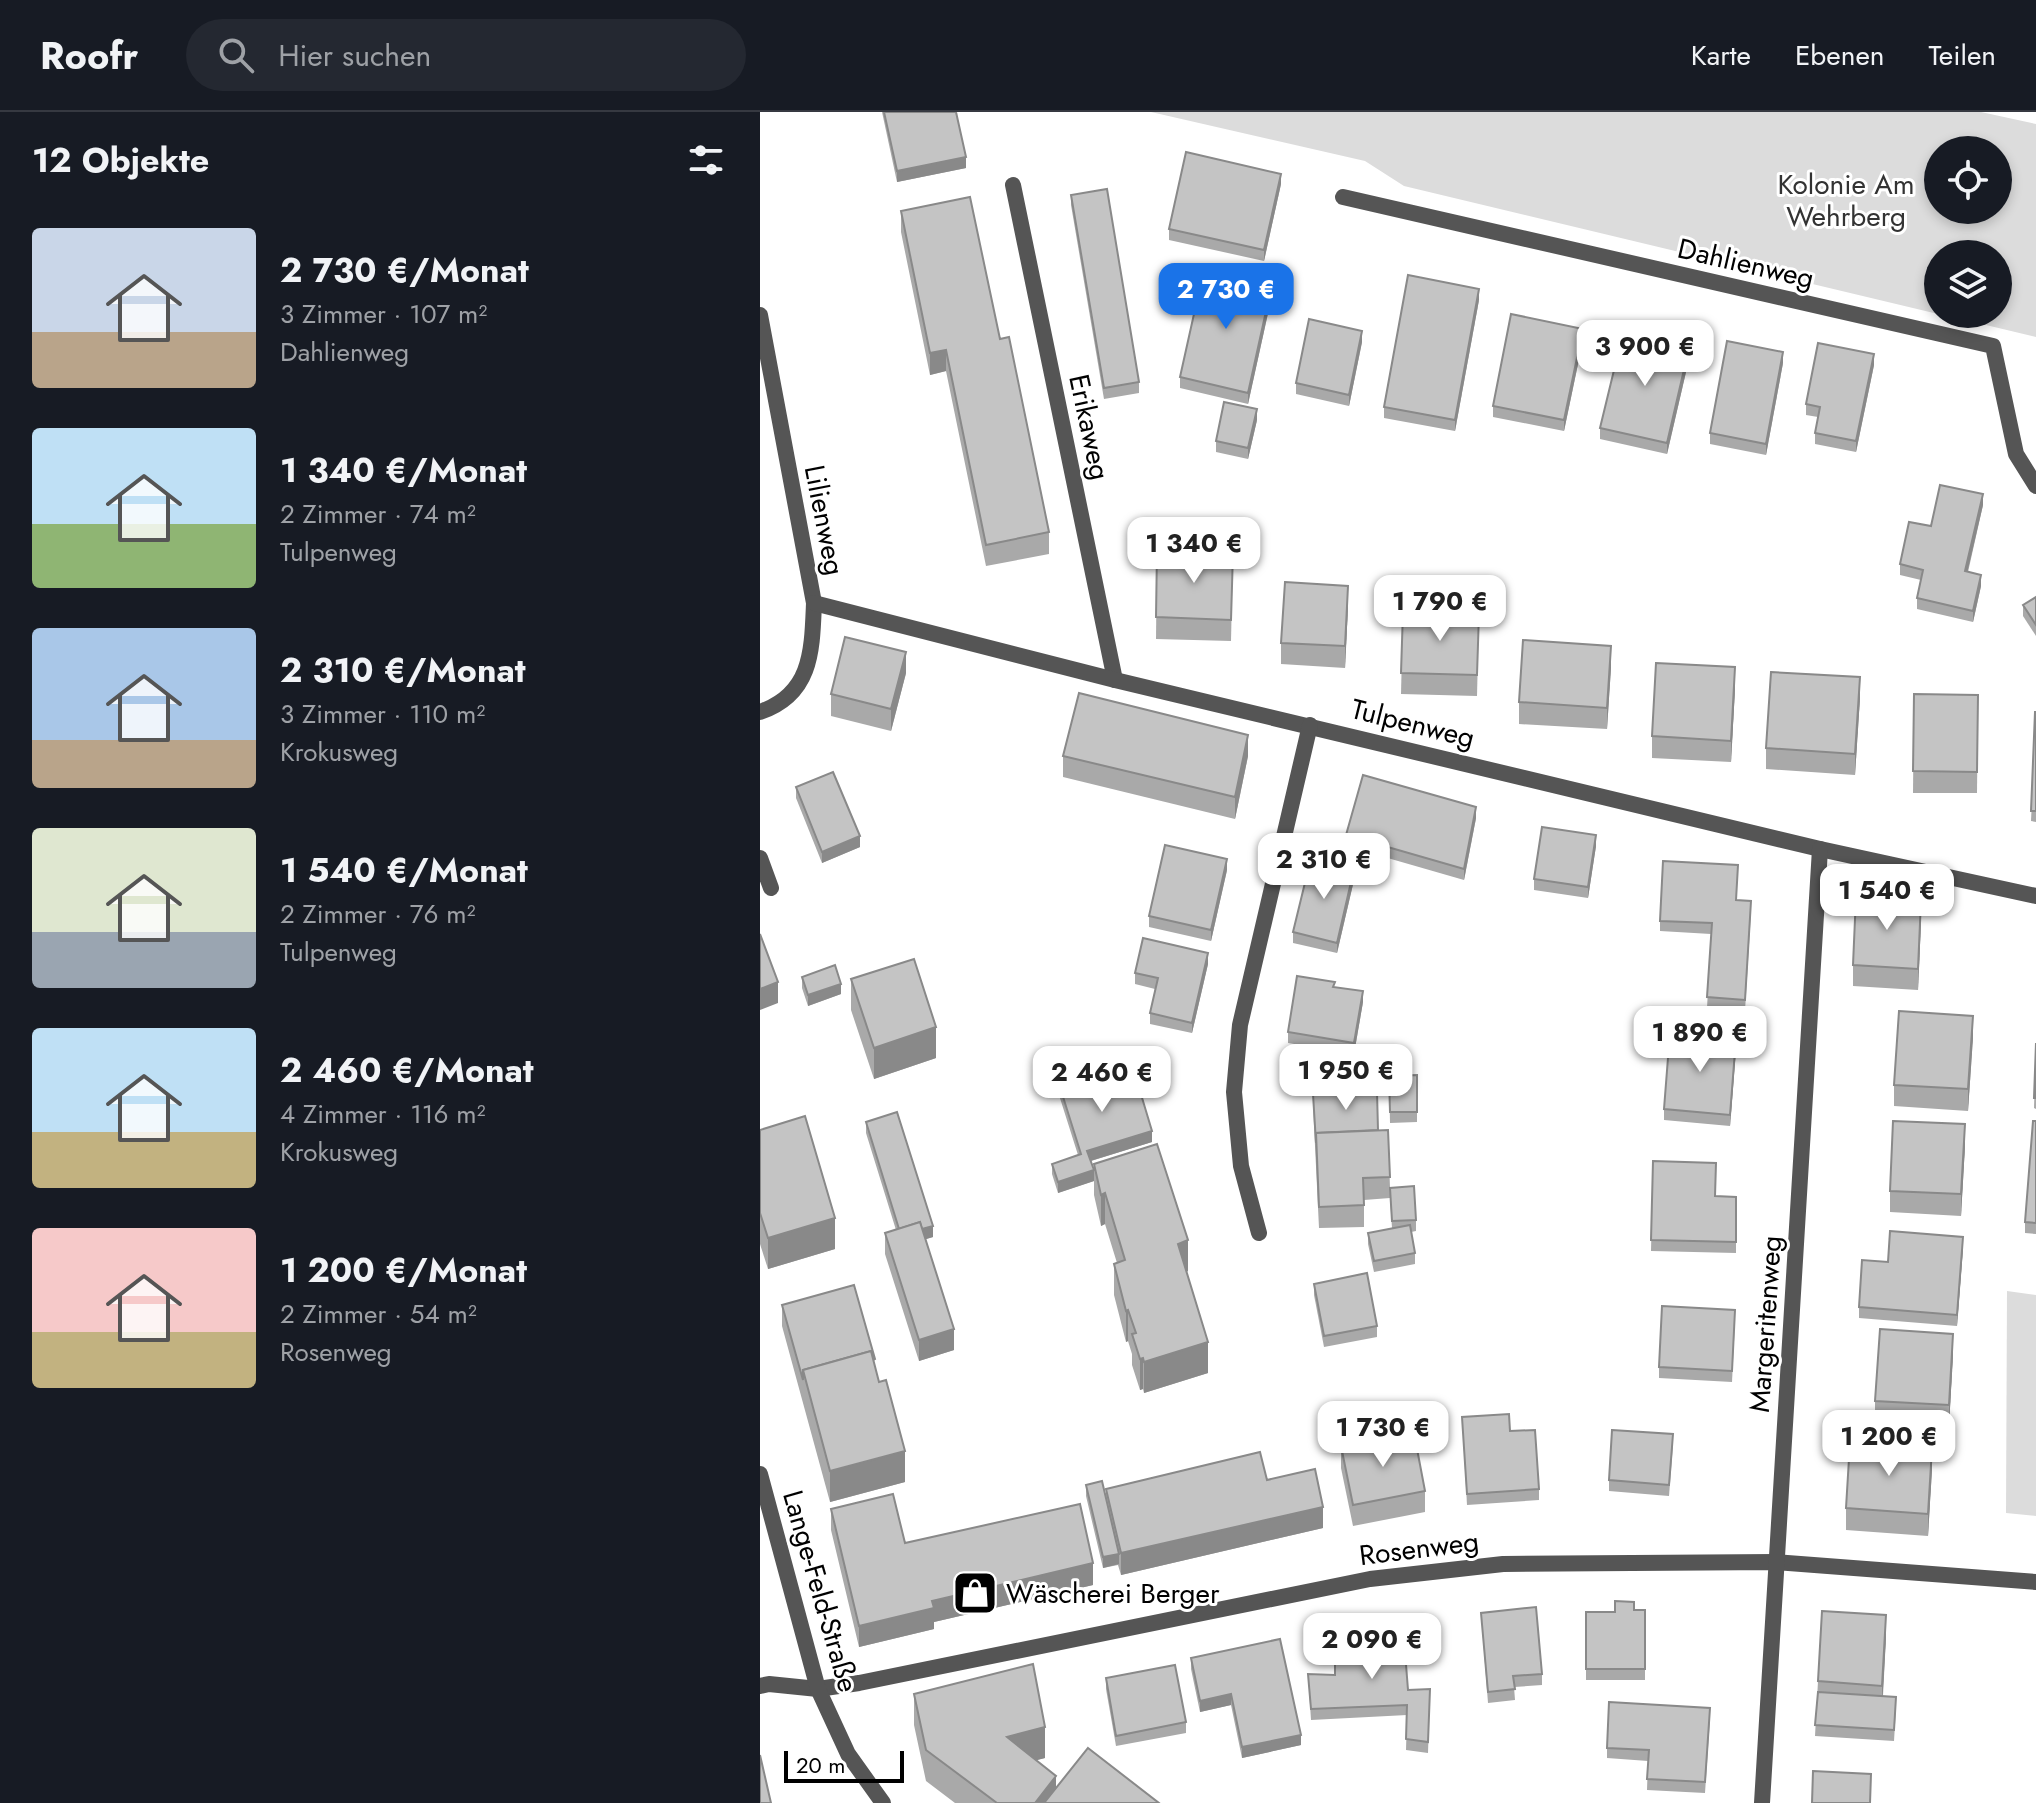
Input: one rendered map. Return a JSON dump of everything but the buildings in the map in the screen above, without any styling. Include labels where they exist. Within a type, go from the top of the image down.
[{"type":"street","name":"Erikaweg","points":[[1013,185],[1115,680]]},
{"type":"street","name":"Dahlienweg","points":[[1343,197],[1993,346],[2016,454],[2036,486]]},
{"type":"street","name":"Lilienweg","points":[[760,315],[814,603],[812,647],[802,683],[778,706],[760,712]]},
{"type":"street","name":"Tulpenweg","points":[[814,603],[1115,680],[1820,849],[2036,896]]},
{"type":"street","points":[[1259,1233],[1241,1166],[1234,1092],[1240,1025],[1310,725]]},
{"type":"street","name":"Margeritenweg","points":[[1762,1803],[1820,849]]},
{"type":"street","points":[[760,858],[771,888]]},
{"type":"street","name":"Lange-Feld-Straße","points":[[760,1474],[818,1689],[848,1754],[880,1802]]},
{"type":"street","name":"Rosenweg","points":[[760,1686],[769,1684],[818,1689],[859,1683],[1370,1579],[1503,1564],[1776,1562],[2036,1582]]},
{"type":"green space","name":"Kolonie Am Wehrberg","points":[[1151,112],[1981,112],[2036,124],[2036,337],[1998,328],[2012,328],[2012,240],[1924,240],[1924,311],[1404,186],[1365,161]]},
{"type":"green space","points":[[2007,1291],[2036,1295],[2036,1516],[2006,1513]]},
{"type":"place","name":"Wäscherei Berger","points":[[975,1593]]}]
